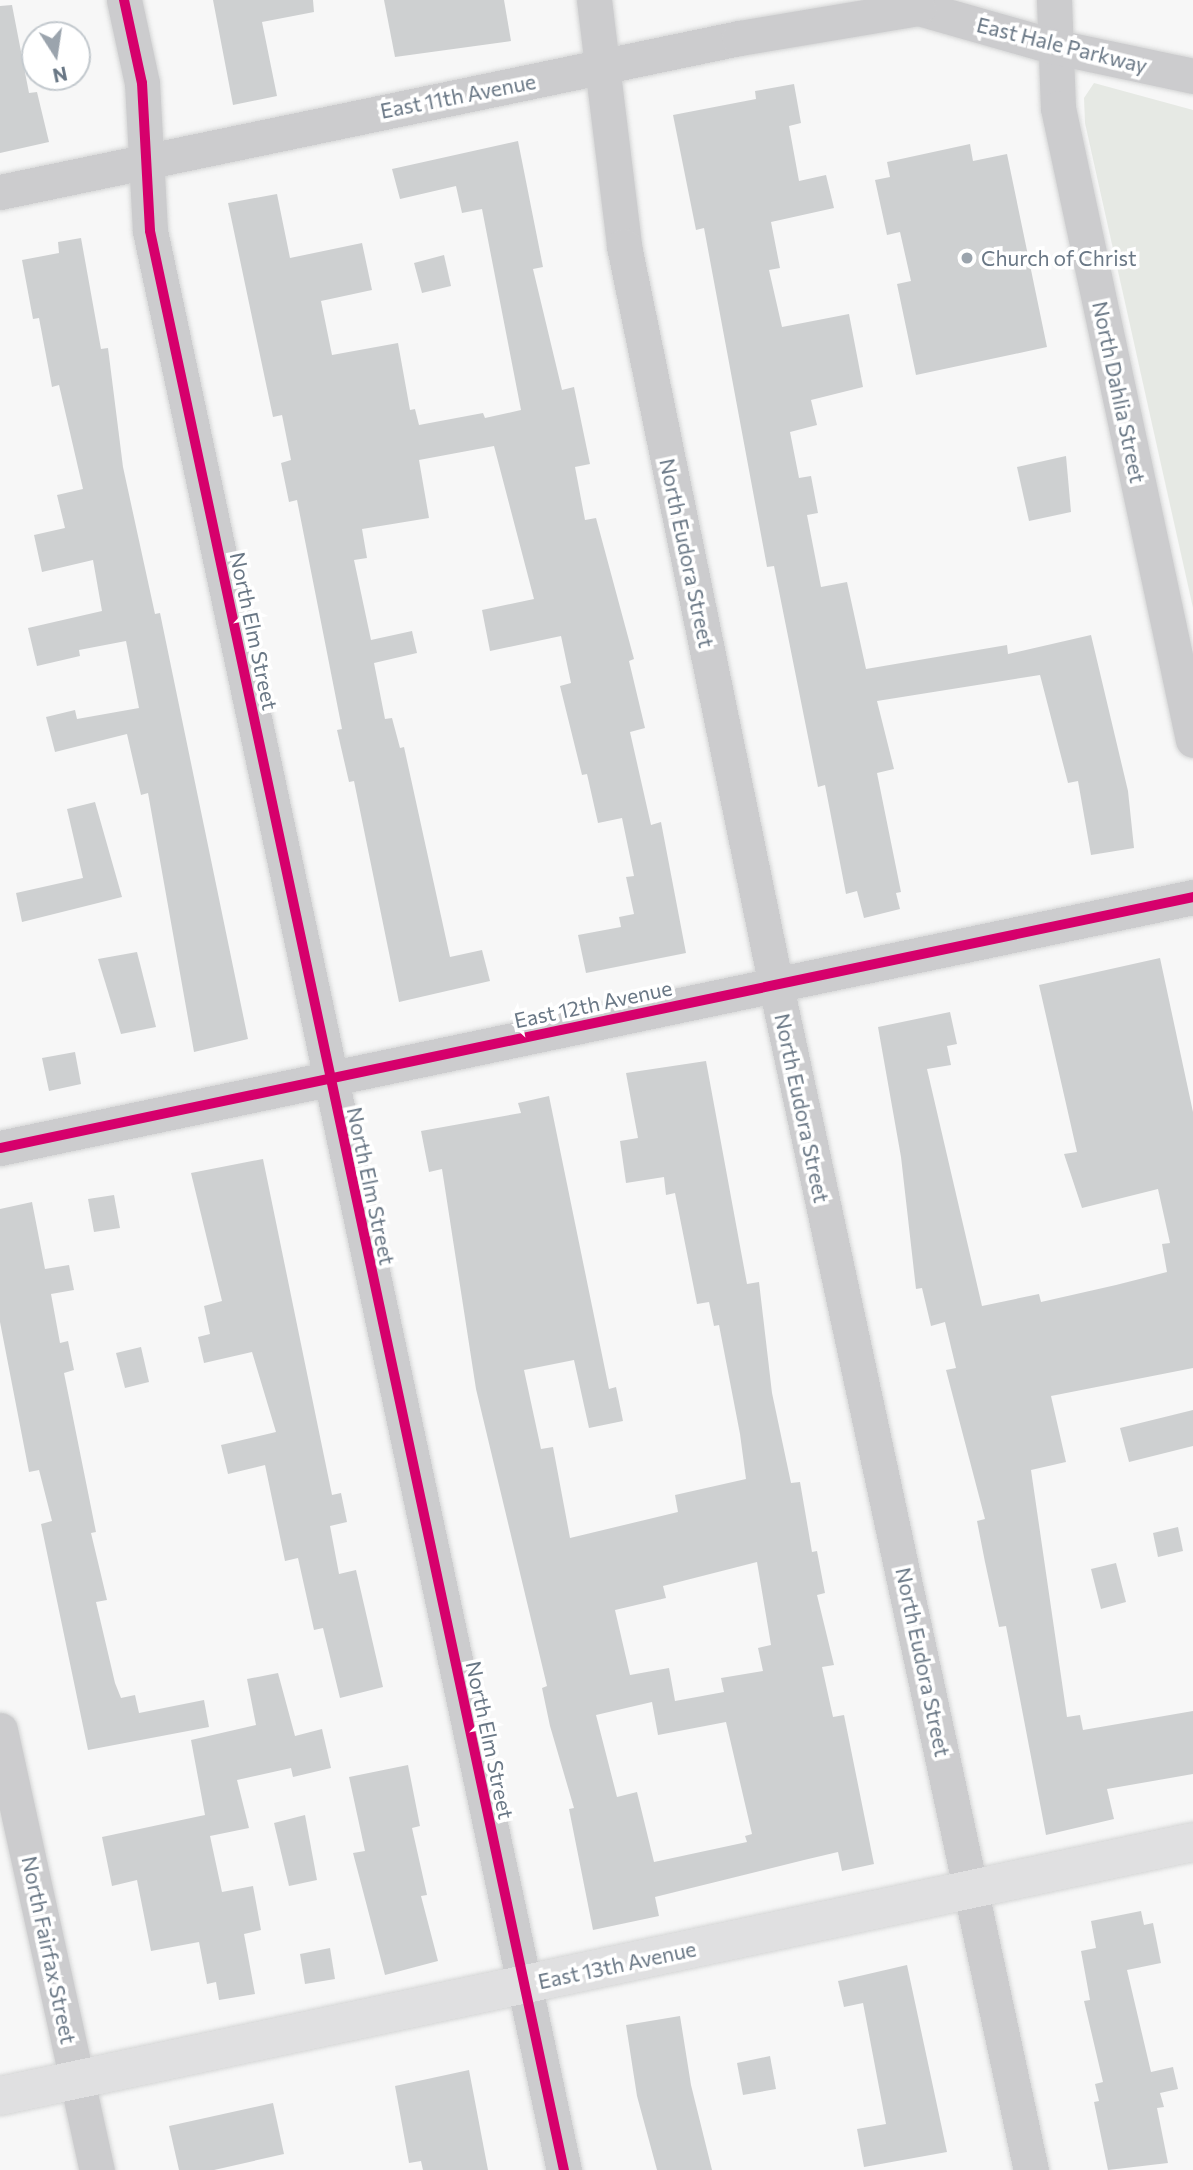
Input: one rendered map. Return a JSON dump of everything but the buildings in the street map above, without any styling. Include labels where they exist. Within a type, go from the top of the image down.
[{"type":"main road","name":"East 13th Avenue","points":[[0,2096],[1193,1842]]},
{"type":"street","name":"North Elm Street","points":[[124,0],[142,83],[150,231],[328,1079],[564,2170]]},
{"type":"street","name":"North Eudora Street","points":[[594,0],[624,246],[776,986],[1031,2170]]},
{"type":"street","name":"North Dahlia Street","points":[[1054,0],[1052,46],[1058,108],[1193,740]]},
{"type":"street","name":"East 11th Avenue","points":[[0,192],[904,4]]},
{"type":"street","name":"East Hale Parkway","points":[[904,4],[1052,46],[1193,76]]},
{"type":"street","name":"East 12th Avenue","points":[[0,1148],[1193,897]]},
{"type":"street","name":"North Fairfax Street","points":[[0,1730],[97,2170]]},
{"type":"shaded area","points":[[1094,83],[1193,110],[1193,608],[1085,123],[1084,98]]},
{"type":"cycle path","points":[[124,0],[142,83],[150,231],[564,2170]]},
{"type":"cycle path","points":[[0,1148],[1193,897]]},
{"type":"place","name":"Church of Christ","points":[[967,258]]}]
